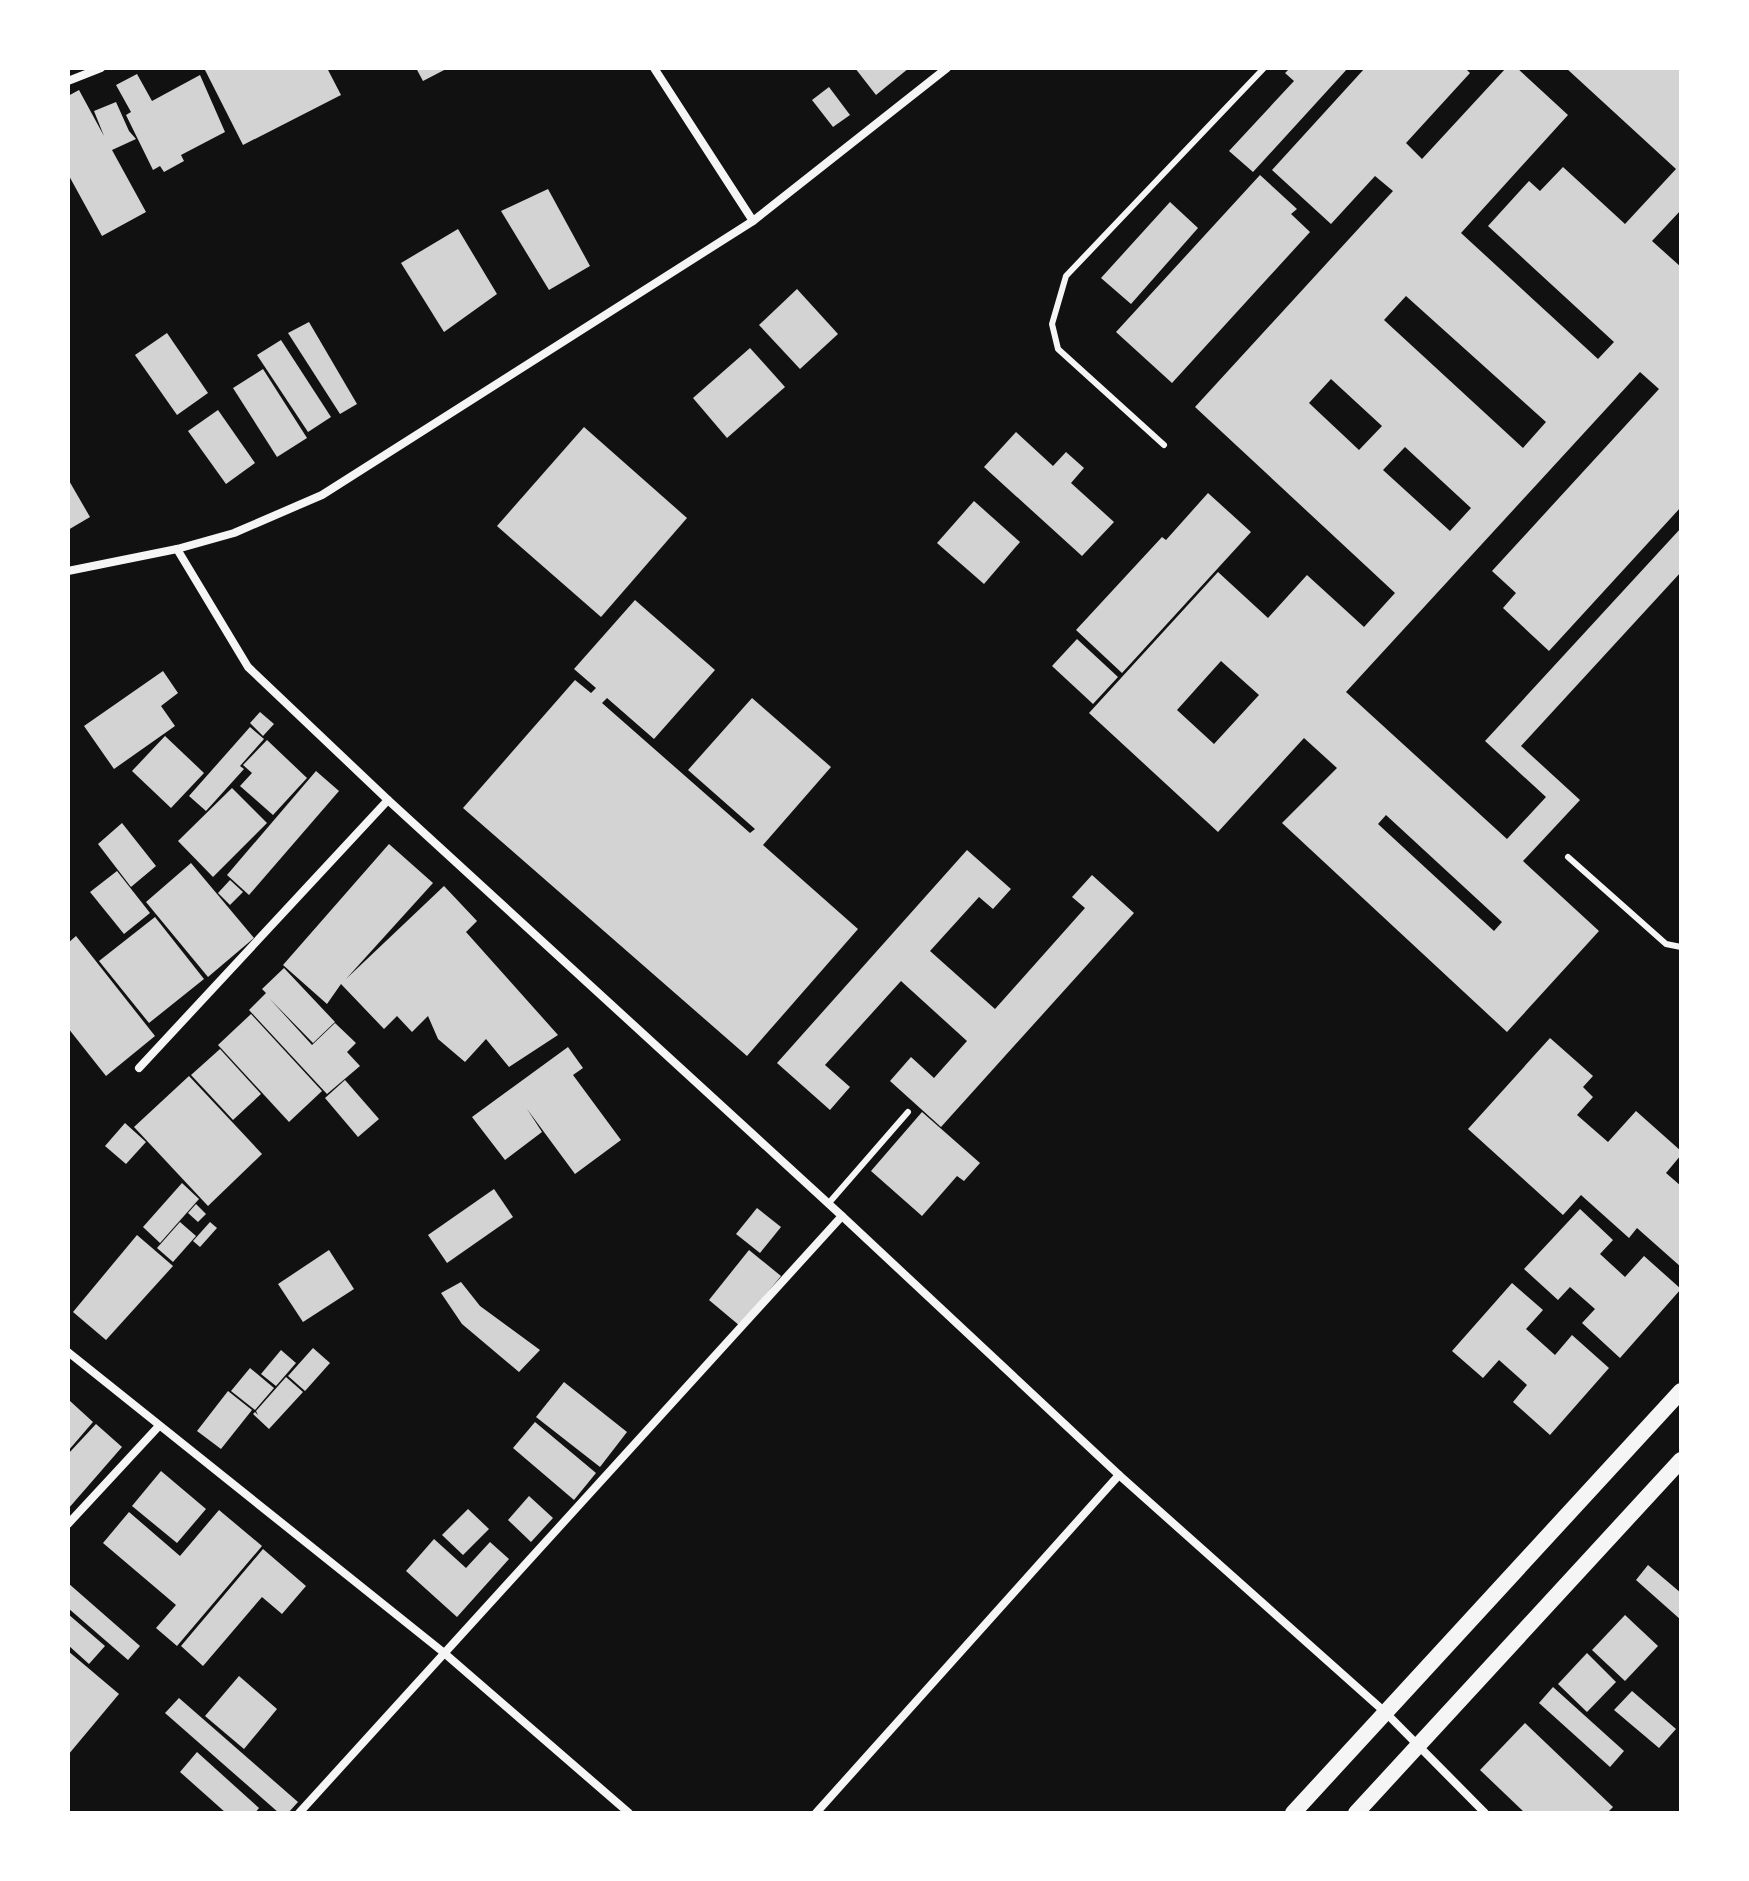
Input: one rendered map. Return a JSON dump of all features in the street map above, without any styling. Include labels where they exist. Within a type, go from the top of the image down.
[{"type":"main road","points":[[1293,1813],[1681,1391]]},
{"type":"main road","points":[[1356,1813],[1681,1460]]},
{"type":"street","points":[[68,81],[101,68]]},
{"type":"street","points":[[654,68],[753,221]]},
{"type":"street","points":[[68,571],[177,549],[234,533],[322,495],[753,221],[947,68]]},
{"type":"street","points":[[177,549],[248,667],[1119,1475],[1386,1713],[1485,1813]]},
{"type":"street","points":[[139,1068],[388,800]]},
{"type":"street","points":[[299,1813],[842,1216]]},
{"type":"street","points":[[68,1352],[443,1652],[629,1813]]},
{"type":"street","points":[[68,1524],[158,1427]]},
{"type":"street","points":[[816,1813],[1119,1475]]},
{"type":"lane","points":[[1164,445],[1058,349],[1052,324],[1066,276],[1264,68]]},
{"type":"lane","points":[[1568,857],[1666,944],[1681,947]]},
{"type":"lane","points":[[828,1204],[908,1112]]},
{"type":"building","points":[[204,68],[327,68],[341,95],[243,145]]},
{"type":"building","points":[[416,68],[448,68],[423,81]]},
{"type":"building","points":[[855,68],[909,68],[876,95]]},
{"type":"building","points":[[1290,68],[1348,68],[1253,172],[1229,151],[1294,81],[1285,73]]},
{"type":"building","points":[[1365,68],[1465,68],[1470,73],[1406,143],[1422,159],[1506,68],[1517,68],[1568,115],[1461,233],[1598,359],[1614,342],[1488,226],[1529,181],[1540,191],[1563,167],[1625,224],[1676,169],[1566,68],[1681,68],[1681,210],[1652,241],[1681,267],[1681,507],[1549,651],[1503,608],[1516,593],[1492,571],[1659,389],[1640,372],[1346,692],[1507,839],[1546,797],[1485,741],[1681,528],[1681,572],[1521,746],[1580,800],[1523,861],[1599,931],[1507,1032],[1282,823],[1337,768],[1304,738],[1218,832],[1089,713],[1218,572],[1268,618],[1307,575],[1364,627],[1395,593],[1195,407],[1393,191],[1375,176],[1331,224],[1272,170]],"holes":[[[1406,296],[1546,422],[1523,448],[1384,320]],[[1331,379],[1382,426],[1359,450],[1309,403]],[[1405,447],[1471,508],[1450,531],[1383,470]],[[1221,661],[1259,695],[1214,744],[1177,710]],[[1386,815],[1502,922],[1494,931],[1378,824]]]},
{"type":"building","points":[[137,74],[152,101],[200,75],[225,132],[181,155],[184,161],[164,172],[160,166],[153,170],[126,115],[131,112],[116,85]]},
{"type":"building","points":[[829,87],[850,115],[833,127],[812,100]]},
{"type":"building","points":[[79,90],[104,136],[94,111],[116,102],[136,139],[112,150],[146,212],[102,236],[68,174],[68,96]]},
{"type":"building","points":[[1260,175],[1297,209],[1291,214],[1310,232],[1172,383],[1116,332]]},
{"type":"building","points":[[548,189],[590,266],[549,290],[501,211]]},
{"type":"building","points":[[1170,202],[1198,228],[1131,304],[1101,278]]},
{"type":"building","points":[[458,229],[497,294],[444,332],[401,263]]},
{"type":"building","points":[[797,289],[838,334],[800,369],[759,325]]},
{"type":"building","points":[[309,322],[357,404],[340,414],[288,333]]},
{"type":"building","points":[[167,333],[208,393],[177,415],[135,355]]},
{"type":"building","points":[[281,340],[331,417],[308,432],[257,355]]},
{"type":"building","points":[[750,348],[785,387],[727,438],[693,398]]},
{"type":"building","points":[[263,369],[307,438],[277,457],[233,388]]},
{"type":"building","points":[[218,410],[255,463],[226,484],[188,431]]},
{"type":"building","points":[[584,427],[687,518],[601,617],[497,526]]},
{"type":"building","points":[[1016,432],[1053,466],[1066,452],[1084,468],[1071,483],[1114,522],[1082,556],[984,467]]},
{"type":"building","points":[[68,479],[90,517],[68,530]]},
{"type":"building","points":[[1208,493],[1251,532],[1122,673],[1076,630],[1162,537],[1166,540]]},
{"type":"building","points":[[974,501],[1020,542],[984,584],[937,543]]},
{"type":"building","points":[[635,600],[715,670],[654,739],[607,698],[602,703],[750,833],[755,829],[688,770],[752,698],[831,767],[763,845],[858,929],[747,1056],[463,808],[575,680],[591,693],[596,688],[574,669]]},
{"type":"building","points":[[1077,639],[1118,677],[1093,704],[1052,666]]},
{"type":"building","points":[[163,671],[178,693],[161,706],[175,726],[114,769],[84,726]]},
{"type":"building","points":[[260,712],[274,724],[263,736],[250,723]]},
{"type":"building","points":[[250,727],[264,739],[240,766],[244,769],[206,811],[189,796]]},
{"type":"building","points":[[165,736],[204,773],[171,808],[132,771]]},
{"type":"building","points":[[267,740],[307,778],[273,815],[240,786],[252,773],[243,765]]},
{"type":"building","points":[[316,771],[339,791],[249,895],[227,875]]},
{"type":"building","points":[[232,788],[267,823],[213,877],[178,841]]},
{"type":"building","points":[[122,823],[156,866],[131,887],[98,844]]},
{"type":"building","points":[[389,844],[433,883],[346,979],[444,886],[477,921],[466,932],[558,1035],[509,1067],[486,1039],[465,1062],[438,1039],[428,1016],[412,1032],[397,1016],[384,1029],[341,984],[327,1004],[283,965]]},
{"type":"building","points":[[967,850],[1011,889],[993,909],[979,897],[930,951],[995,1009],[1085,908],[1072,897],[1092,875],[1134,913],[941,1127],[890,1081],[911,1057],[934,1078],[967,1041],[901,981],[825,1065],[850,1087],[830,1110],[777,1063]]},
{"type":"building","points":[[191,863],[254,938],[208,977],[146,902]]},
{"type":"building","points":[[117,871],[150,913],[124,934],[90,892]]},
{"type":"building","points":[[230,880],[243,892],[230,905],[218,893]]},
{"type":"building","points":[[155,917],[204,979],[149,1023],[99,961]]},
{"type":"building","points":[[76,936],[155,1036],[106,1076],[68,1028],[68,943]]},
{"type":"building","points":[[284,968],[335,1022],[313,1043],[269,998],[312,1045],[335,1023],[356,1043],[347,1052],[360,1066],[327,1094],[249,1010],[266,993],[262,989]]},
{"type":"building","points":[[251,1014],[322,1091],[289,1122],[218,1045]]},
{"type":"building","points":[[1550,1038],[1593,1076],[1583,1087],[1593,1097],[1577,1115],[1608,1142],[1636,1111],[1681,1151],[1666,1173],[1681,1186],[1681,1267],[1637,1228],[1629,1238],[1581,1195],[1563,1215],[1468,1129]]},
{"type":"building","points":[[568,1047],[583,1068],[573,1075],[621,1140],[575,1174],[527,1109],[542,1132],[505,1160],[472,1117]]},
{"type":"building","points":[[220,1049],[261,1094],[233,1120],[191,1075]]},
{"type":"building","points":[[189,1076],[262,1154],[208,1206],[134,1127]]},
{"type":"building","points":[[345,1080],[379,1119],[358,1137],[325,1098]]},
{"type":"building","points":[[922,1112],[980,1163],[964,1181],[957,1176],[922,1216],[871,1171]]},
{"type":"building","points":[[125,1123],[146,1142],[126,1164],[105,1146]]},
{"type":"building","points":[[182,1183],[199,1199],[160,1243],[143,1227]]},
{"type":"building","points":[[494,1189],[513,1217],[447,1263],[428,1235]]},
{"type":"building","points":[[196,1204],[206,1214],[198,1222],[188,1213]]},
{"type":"building","points":[[757,1208],[781,1227],[760,1253],[736,1234]]},
{"type":"building","points":[[1580,1209],[1613,1240],[1600,1254],[1625,1277],[1644,1256],[1681,1289],[1620,1358],[1582,1323],[1595,1309],[1570,1287],[1558,1300],[1524,1269]]},
{"type":"building","points":[[180,1222],[196,1236],[173,1262],[157,1248]]},
{"type":"building","points":[[210,1222],[217,1228],[200,1247],[193,1241]]},
{"type":"building","points":[[137,1235],[173,1266],[106,1340],[73,1312]]},
{"type":"building","points":[[329,1250],[354,1289],[303,1322],[278,1284]]},
{"type":"building","points":[[749,1250],[781,1276],[740,1326],[709,1300]]},
{"type":"building","points":[[461,1282],[480,1306],[540,1350],[519,1372],[462,1324],[441,1293]]},
{"type":"building","points":[[1512,1283],[1543,1310],[1526,1329],[1555,1355],[1572,1335],[1609,1368],[1550,1435],[1513,1402],[1527,1385],[1499,1360],[1483,1378],[1452,1351]]},
{"type":"building","points":[[313,1348],[330,1363],[305,1391],[288,1376]]},
{"type":"building","points":[[281,1350],[296,1363],[276,1386],[261,1374]]},
{"type":"building","points":[[250,1368],[274,1388],[255,1410],[231,1391]]},
{"type":"building","points":[[286,1377],[303,1392],[269,1429],[253,1414],[258,1415],[256,1411]]},
{"type":"building","points":[[564,1382],[627,1432],[600,1467],[536,1417]]},
{"type":"building","points":[[228,1391],[252,1410],[221,1449],[197,1431]]},
{"type":"building","points":[[70,1401],[93,1422],[68,1451],[68,1404]]},
{"type":"building","points":[[535,1422],[596,1473],[574,1500],[513,1448]]},
{"type":"building","points":[[96,1424],[122,1447],[68,1509],[68,1454]]},
{"type":"building","points":[[161,1471],[206,1509],[177,1543],[132,1506]]},
{"type":"building","points":[[529,1496],[553,1518],[531,1542],[508,1520]]},
{"type":"building","points":[[468,1509],[489,1529],[463,1555],[442,1535]]},
{"type":"building","points":[[219,1510],[262,1546],[177,1646],[156,1628],[176,1605],[103,1543],[129,1512],[180,1556]]},
{"type":"building","points":[[434,1539],[466,1568],[490,1542],[509,1559],[457,1617],[406,1571]]},
{"type":"building","points":[[263,1549],[306,1586],[282,1614],[262,1597],[203,1666],[181,1646]]},
{"type":"building","points":[[1648,1565],[1681,1593],[1681,1620],[1636,1580]]},
{"type":"building","points":[[68,1583],[140,1646],[128,1660],[68,1608]]},
{"type":"building","points":[[68,1614],[105,1646],[89,1664],[68,1645]]},
{"type":"building","points":[[1625,1615],[1658,1646],[1625,1681],[1592,1650]]},
{"type":"building","points":[[68,1651],[119,1694],[68,1755]]},
{"type":"building","points":[[1587,1653],[1616,1682],[1587,1712],[1558,1684]]},
{"type":"building","points":[[239,1676],[277,1709],[244,1749],[205,1716]]},
{"type":"building","points":[[1553,1687],[1624,1751],[1610,1767],[1539,1703]]},
{"type":"building","points":[[1632,1691],[1676,1729],[1659,1748],[1614,1710]]},
{"type":"building","points":[[179,1698],[298,1802],[288,1813],[279,1813],[165,1713]]},
{"type":"building","points":[[1525,1723],[1613,1807],[1607,1813],[1525,1813],[1480,1770]]},
{"type":"building","points":[[197,1752],[259,1808],[255,1813],[226,1813],[180,1772]]}]
